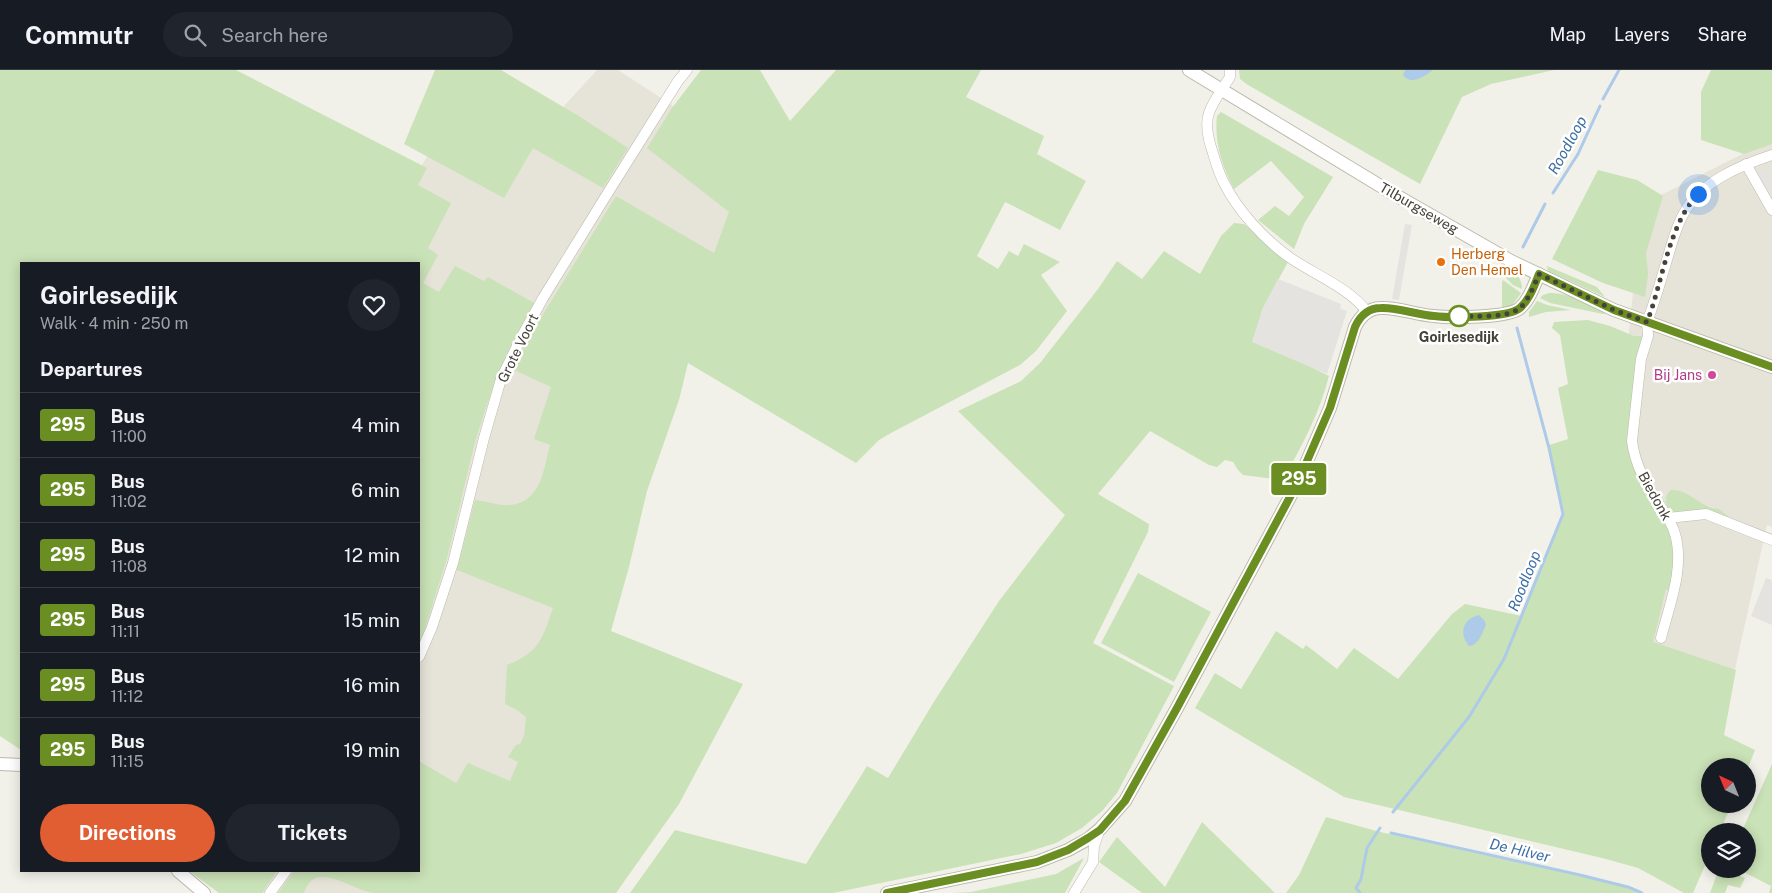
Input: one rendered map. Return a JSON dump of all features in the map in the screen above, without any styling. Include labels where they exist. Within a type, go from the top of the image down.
[{"type":"street","name":"Grote Voort","points":[[420,655],[432,627],[453,563],[484,438],[501,380],[543,298],[609,190],[678,81],[687,70]]},
{"type":"street","name":"Tilburgseweg","points":[[1189,70],[1392,193],[1539,274],[1614,310],[1772,367]]},
{"type":"street","points":[[1230,70],[1230,77],[1209,113],[1208,136],[1224,183],[1260,232],[1287,256],[1351,295],[1361,303],[1367,312]]},
{"type":"street","name":"Biedonk","points":[[1661,638],[1677,573],[1678,551],[1675,534],[1668,518],[1645,481],[1632,441],[1642,360],[1648,336],[1647,322],[1677,226],[1689,204],[1727,173],[1772,155]]},
{"type":"street","points":[[1746,164],[1772,210]]},
{"type":"street","points":[[887,893],[1037,862],[1068,850],[1100,830],[1125,801],[1298,482],[1330,408],[1355,327],[1360,317],[1367,312],[1381,308],[1434,316],[1476,316],[1513,313],[1521,308],[1530,295],[1539,274]]},
{"type":"street","points":[[1668,518],[1706,514],[1772,540]]},
{"type":"street","points":[[0,764],[20,765]]},
{"type":"street","points":[[1074,893],[1093,862],[1094,846],[1100,830]]},
{"type":"street","points":[[179,872],[204,893]]},
{"type":"street","points":[[270,893],[285,872]]},
{"type":"shaded area","points":[[597,70],[618,70],[684,113],[741,215],[720,257],[563,383],[561,605],[523,780],[414,893],[259,893],[272,872],[420,872],[420,551],[475,328],[420,293],[420,262],[408,188],[428,155],[530,143]]},
{"type":"shaded area","points":[[1772,139],[1772,527],[1767,525],[1733,678],[1635,643],[1611,506],[1633,292],[1661,195]]},
{"type":"shaded area","points":[[1765,169],[1771,169],[1772,172],[1770,191],[1764,191],[1754,171],[1764,172]]},
{"type":"shaded area","points":[[1405,224],[1412,225],[1399,300],[1392,299]]},
{"type":"shaded area","points":[[1278,279],[1341,304],[1340,309],[1347,311],[1327,374],[1252,342],[1262,310]]},
{"type":"shaded area","points":[[1766,578],[1772,580],[1772,625],[1751,616]]},
{"type":"green space","points":[[0,70],[236,70],[427,168],[418,185],[451,203],[428,248],[438,255],[423,283],[439,292],[455,266],[484,281],[488,277],[536,304],[507,354],[486,407],[475,442],[447,558],[420,645],[420,262],[20,262],[20,749],[0,736]]},
{"type":"green space","points":[[435,70],[501,70],[628,148],[603,188],[533,148],[504,198],[404,144]]},
{"type":"green space","points":[[701,70],[760,70],[790,121],[836,70],[981,70],[966,97],[1044,136],[1037,154],[1086,181],[1060,230],[1005,202],[977,256],[998,269],[1009,251],[1018,256],[1024,244],[1060,262],[1041,275],[1067,311],[1036,351],[1020,365],[879,440],[856,463],[688,363],[679,400],[647,491],[611,631],[743,684],[679,804],[616,893],[376,893],[367,892],[336,879],[326,877],[317,878],[309,883],[304,893],[278,893],[293,872],[420,872],[420,762],[456,783],[468,763],[510,781],[518,762],[508,757],[516,745],[520,744],[524,736],[526,717],[505,704],[507,665],[527,655],[538,643],[553,608],[457,570],[475,500],[506,505],[520,503],[535,491],[543,474],[550,445],[534,439],[551,387],[514,370],[534,329],[616,196],[714,253],[729,212],[647,148],[672,108]]},
{"type":"green space","points":[[1239,70],[1405,70],[1404,72],[1433,70],[1554,70],[1491,84],[1462,97],[1420,184],[1248,85],[1240,79]]},
{"type":"green space","points":[[1711,70],[1772,70],[1772,144],[1744,154],[1701,140],[1701,92]]},
{"type":"green space","points":[[1221,112],[1333,177],[1304,224],[1294,249],[1258,220],[1275,206],[1289,216],[1304,197],[1271,161],[1234,189],[1226,172],[1218,144],[1216,125],[1217,116]]},
{"type":"green space","points":[[1598,170],[1637,180],[1663,196],[1646,253],[1648,274],[1645,297],[1603,283],[1552,259]]},
{"type":"green space","points":[[1234,223],[1244,224],[1288,262],[1262,310],[1311,367],[1329,376],[1315,417],[1283,480],[1243,475],[1233,462],[1225,460],[1217,467],[1209,465],[1150,431],[1098,494],[1149,524],[1148,532],[1093,643],[1174,686],[1117,793],[1102,811],[1082,828],[1056,843],[1021,854],[833,893],[630,893],[675,830],[806,864],[867,766],[888,778],[935,700],[999,601],[1065,515],[958,411],[1021,381],[1040,363],[1098,289],[1117,261],[1142,279],[1164,251],[1200,274],[1221,236]]},
{"type":"green space","points":[[1547,266],[1597,287],[1605,297],[1548,271]]},
{"type":"green space","points":[[1510,267],[1519,277],[1522,289],[1513,285],[1505,277]]},
{"type":"green space","points":[[1503,280],[1521,293],[1512,306],[1502,309],[1502,282]]},
{"type":"green space","points":[[1549,293],[1571,297],[1606,313],[1603,314],[1550,303],[1540,298]]},
{"type":"green space","points":[[1537,301],[1571,310],[1546,312],[1529,317],[1529,312]]},
{"type":"green space","points":[[1588,320],[1610,326],[1634,336],[1643,336],[1632,459],[1639,481],[1666,523],[1673,544],[1674,566],[1670,592],[1666,589],[1653,642],[1736,670],[1724,735],[1755,750],[1752,758],[1701,758],[1701,813],[1728,813],[1724,823],[1701,823],[1701,875],[1693,893],[1684,893],[1638,868],[1606,859],[1344,797],[1195,708],[1215,673],[1241,689],[1276,631],[1303,649],[1306,645],[1337,669],[1354,648],[1398,679],[1452,614],[1465,604],[1522,616],[1564,513],[1549,445],[1568,439],[1558,388],[1568,384],[1560,335],[1552,328],[1554,322]]},
{"type":"green space","points":[[1671,490],[1684,493],[1707,506],[1719,509],[1735,522],[1731,530],[1706,519],[1677,522],[1666,502],[1666,498]]},
{"type":"green space","points":[[1138,573],[1211,612],[1174,682],[1101,643]]},
{"type":"green space","points":[[1772,764],[1772,893],[1769,893],[1771,886],[1755,878],[1756,823],[1746,823],[1750,813],[1756,813],[1756,800]]},
{"type":"green space","points":[[1326,817],[1380,832],[1620,885],[1639,893],[1286,893],[1299,875]]},
{"type":"green space","points":[[1202,822],[1275,893],[1142,893],[1099,862],[1117,837],[1165,887]]},
{"type":"green space","points":[[1084,858],[1065,893],[954,893],[971,892],[1056,874]]},
{"type":"green space","points":[[190,872],[276,872],[262,893],[219,893]]},
{"type":"green space","points":[[1716,878],[1745,878],[1740,888],[1728,885],[1725,893],[1710,893]]},
{"type":"water","points":[[1405,70],[1433,70],[1418,79],[1410,80],[1403,75]]},
{"type":"water","points":[[1479,615],[1486,625],[1478,641],[1469,646],[1464,637],[1464,628],[1469,620]]},
{"type":"waterway","name":"Roodloop","points":[[1603,99],[1619,70]]},
{"type":"waterway","name":"Roodloop","points":[[1553,193],[1578,154],[1600,106]]},
{"type":"waterway","name":"Roodloop","points":[[1523,247],[1545,204]]},
{"type":"waterway","name":"Roodloop","points":[[1393,812],[1469,717],[1504,659],[1563,514],[1549,448],[1517,328]]},
{"type":"waterway","name":"Roodloop","points":[[1360,893],[1356,888],[1361,879],[1367,848],[1380,828]]},
{"type":"waterway","name":"De Hilver","points":[[1391,833],[1580,875],[1628,887],[1642,893]]},
{"type":"bus line","name":"295","points":[[887,893],[1037,862],[1068,850],[1100,830],[1125,801],[1298,482],[1330,408],[1355,327],[1360,317],[1367,312],[1381,308],[1434,316],[1513,313],[1521,308],[1530,295],[1539,274],[1614,310],[1772,367]]},
{"type":"place","name":"Herberg Den Hemel","points":[[1441,262]]},
{"type":"place","name":"Goirlesedijk","points":[[1459,316]]},
{"type":"place","name":"Bij Jans","points":[[1712,375]]},
{"type":"route","points":[[1459,316],[1456,316],[1513,313],[1521,308],[1530,295],[1539,274],[1614,310],[1647,322],[1677,226],[1689,204],[1698,194]]}]
